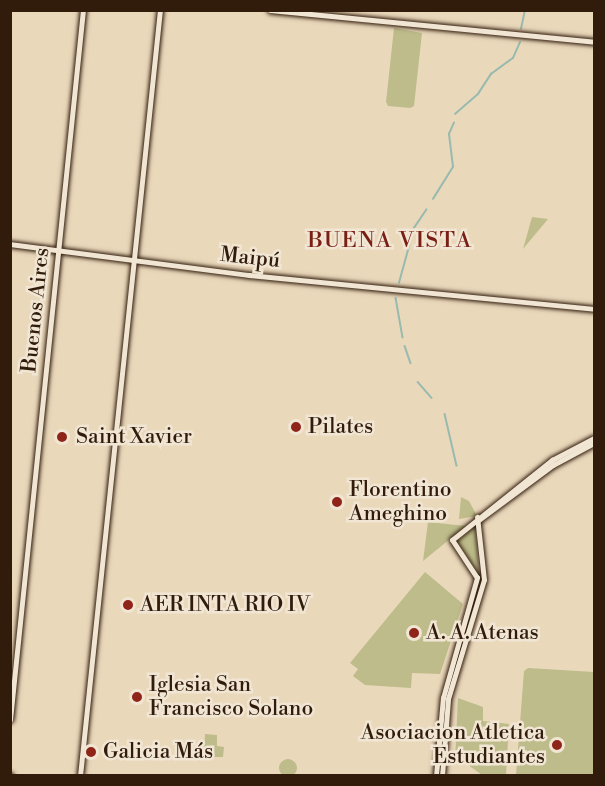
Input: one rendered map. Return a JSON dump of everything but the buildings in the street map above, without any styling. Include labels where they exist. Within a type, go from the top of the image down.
[{"type":"main road","name":"Buenos Aires","points":[[10,720],[83,10]]},
{"type":"main road","points":[[80,776],[160,10]]},
{"type":"main road","points":[[270,10],[594,42]]},
{"type":"main road","name":"Maipú","points":[[10,244],[133,262],[594,309]]},
{"type":"main road","points":[[436,776],[443,698],[477,578],[452,540],[552,460],[594,438]]},
{"type":"main road","points":[[478,519],[553,465],[594,443]]},
{"type":"main road","points":[[442,776],[448,699],[484,580],[478,519]]},
{"type":"shaded area","points":[[394,28],[422,33],[414,106],[410,108],[388,106],[386,102]]},
{"type":"shaded area","points":[[532,217],[548,219],[523,249]]},
{"type":"shaded area","points":[[461,497],[469,501],[477,516],[459,519]]},
{"type":"shaded area","points":[[428,522],[466,526],[423,561]]},
{"type":"shaded area","points":[[475,526],[479,574],[457,541]]},
{"type":"shaded area","name":"A. A. Atenas","points":[[425,572],[463,604],[440,674],[412,673],[411,688],[365,685],[353,676],[358,669],[350,663]]},
{"type":"shaded area","name":"Asociacion Atletica Estudiantes","points":[[528,668],[594,672],[594,775],[516,775],[524,671]]},
{"type":"shaded area","points":[[458,698],[483,707],[483,721],[509,724],[506,775],[482,775],[464,762],[455,761]]},
{"type":"shaded area","points":[[205,734],[217,735],[217,746],[224,747],[223,757],[204,757]]},
{"type":"shaded area","points":[[288,759],[294,762],[297,768],[294,774],[288,777],[282,774],[279,768],[282,762]]},
{"type":"waterway","points":[[521,29],[525,10]]},
{"type":"waterway","points":[[455,114],[478,94],[491,74],[513,58],[520,42]]},
{"type":"waterway","points":[[433,199],[453,167],[449,134],[454,123]]},
{"type":"waterway","points":[[399,283],[414,228],[426,210]]},
{"type":"waterway","points":[[396,298],[403,337]]},
{"type":"waterway","points":[[405,346],[411,363]]},
{"type":"waterway","points":[[418,382],[432,398]]},
{"type":"waterway","points":[[445,414],[457,466]]},
{"type":"place","name":"Pilates","points":[[296,427]]},
{"type":"place","name":"Saint Xavier","points":[[62,437]]},
{"type":"place","name":"Florentino Ameghino","points":[[337,502]]},
{"type":"place","name":"AER INTA RIO IV","points":[[128,605]]},
{"type":"place","name":"A. A. Atenas","points":[[414,633]]},
{"type":"place","name":"Iglesia San Francisco Solano","points":[[137,697]]},
{"type":"place","name":"Asociacion Atletica Estudiantes","points":[[557,745]]},
{"type":"place","name":"Galicia Más","points":[[91,752]]},
{"type":"district","name":"BUENA VISTA","points":[[390,241]]}]
